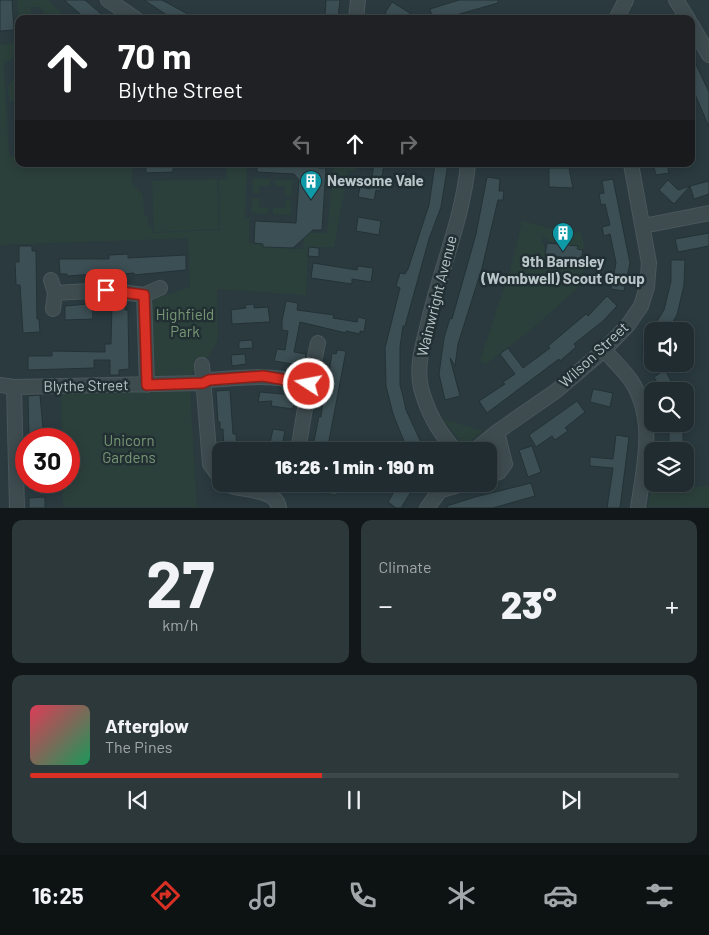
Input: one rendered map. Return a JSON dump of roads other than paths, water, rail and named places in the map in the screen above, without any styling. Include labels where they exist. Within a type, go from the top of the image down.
[{"type":"street","points":[[108,0],[130,15]]},
{"type":"street","points":[[356,15],[358,0]]},
{"type":"street","points":[[618,15],[626,0]]},
{"type":"street","points":[[676,0],[685,15]]},
{"type":"street","points":[[695,31],[709,55]]},
{"type":"street","name":"Wainwright Avenue","points":[[450,442],[431,416],[421,387],[419,357],[436,288],[463,201],[468,167]]},
{"type":"street","name":"Wilson Street","points":[[485,442],[556,391],[604,350],[628,325],[641,306],[647,287],[649,263],[632,167]]},
{"type":"street","points":[[643,226],[709,213]]},
{"type":"street","points":[[53,309],[53,286],[144,295],[160,288]]},
{"type":"street","points":[[144,295],[147,385]]},
{"type":"street","points":[[299,442],[318,343]]},
{"type":"street","points":[[604,350],[632,382],[646,412],[648,440],[638,508]]},
{"type":"street","points":[[202,365],[210,464],[212,467]]},
{"type":"street","name":"Blythe Street","points":[[0,385],[14,387],[147,385],[203,383],[209,380],[263,376],[309,384]]},
{"type":"street","points":[[14,387],[17,508]]},
{"type":"street","points":[[497,432],[505,464],[500,472],[497,473]]},
{"type":"street","points":[[255,492],[269,494],[278,503],[279,508]]},
{"type":"street","points":[[426,508],[439,492]]},
{"type":"place","name":"Newsome Vale","points":[[311,200]]},
{"type":"place","name":"9th Barnsley (Wombwell) Scout Group","points":[[563,252]]},
{"type":"park label","name":"Highfield Park","points":[[185,324]]},
{"type":"park label","name":"Unicorn Gardens","points":[[129,450]]}]
